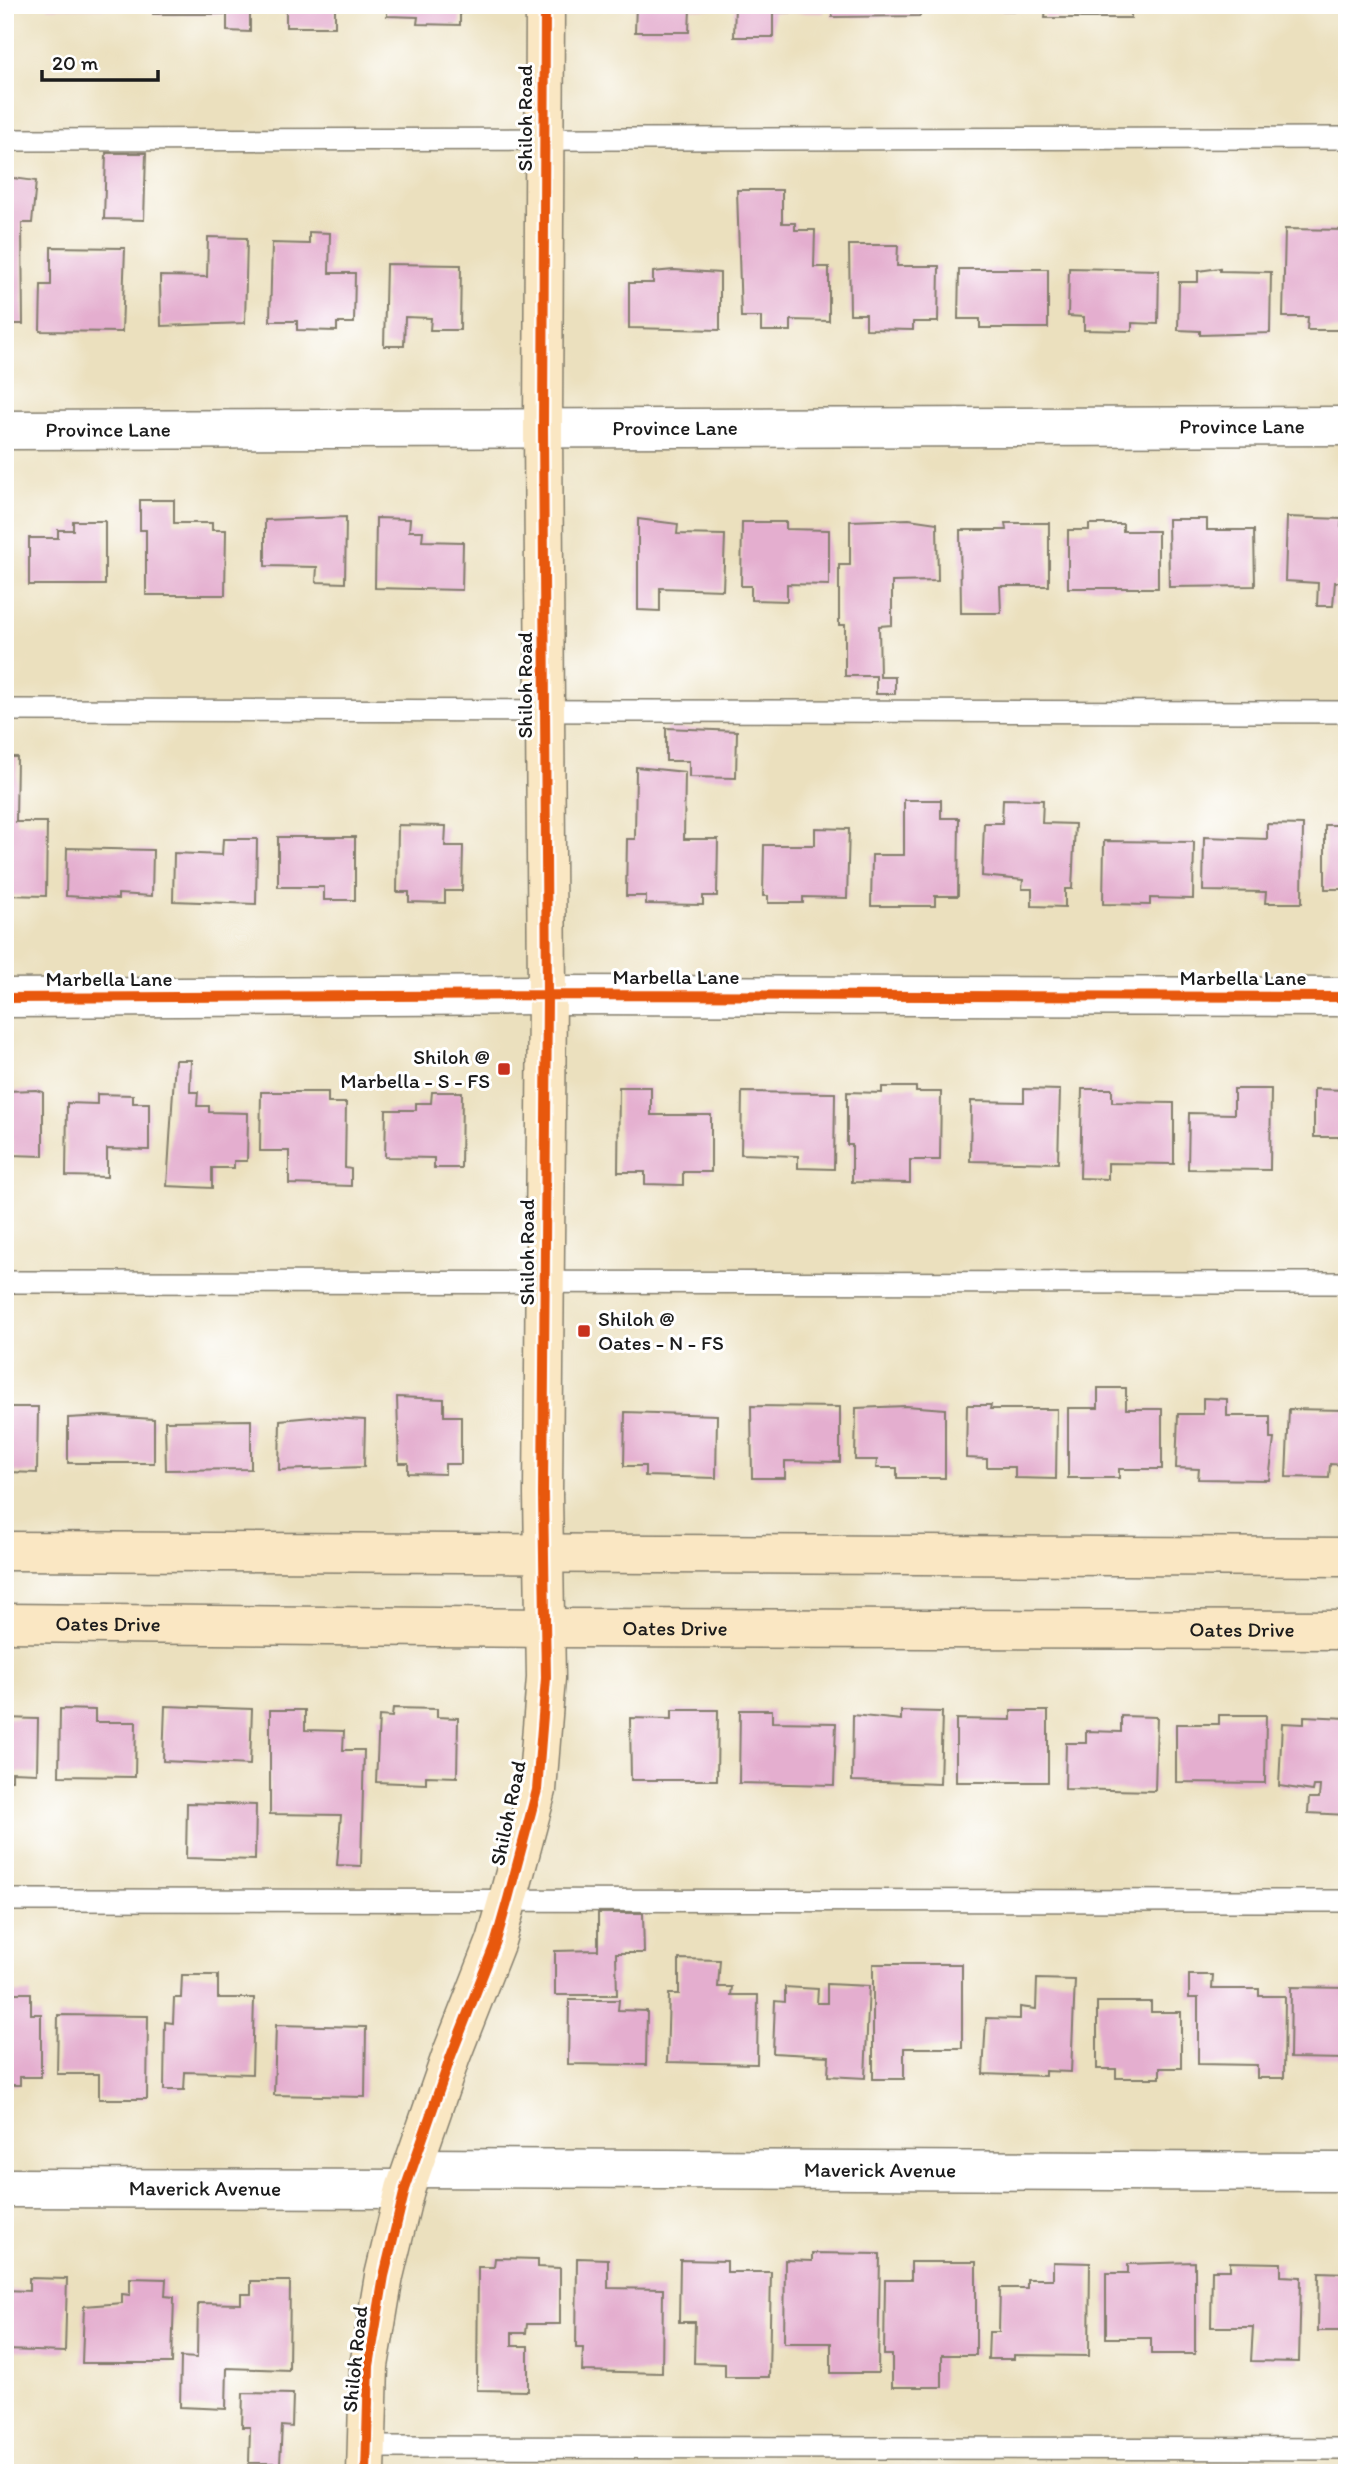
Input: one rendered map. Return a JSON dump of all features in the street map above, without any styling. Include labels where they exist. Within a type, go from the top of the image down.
[{"type":"main road","name":"Shiloh Road","points":[[367,2460],[369,2366],[384,2276],[409,2178],[451,2056],[496,1941],[537,1790],[547,1628],[545,1554],[548,995],[543,429],[545,5]]},
{"type":"main road","points":[[5,1551],[1347,1557]]},
{"type":"main road","name":"Oates Drive","points":[[5,1623],[547,1628],[1347,1630]]},
{"type":"street","name":"Province Lane","points":[[5,430],[1347,426]]},
{"type":"street","name":"Marbella Lane","points":[[5,998],[548,995],[1347,997]]},
{"type":"street","name":"Maverick Avenue","points":[[5,2188],[409,2178],[1347,2172]]},
{"type":"lane","points":[[5,140],[544,137],[1347,138]]},
{"type":"lane","points":[[5,710],[545,713],[1347,712]]},
{"type":"lane","points":[[5,1282],[1347,1283]]},
{"type":"lane","points":[[5,1900],[1347,1900]]},
{"type":"lane","points":[[367,2460],[1347,2449]]},
{"type":"building","points":[[48,5],[126,5],[126,8],[48,8]]},
{"type":"building","points":[[153,5],[250,5],[250,32],[227,31],[227,14],[153,14]]},
{"type":"building","points":[[286,5],[335,5],[335,27],[286,27]]},
{"type":"building","points":[[387,5],[460,5],[460,25],[417,24],[418,17],[387,16]]},
{"type":"building","points":[[636,5],[715,5],[715,9],[690,9],[689,32],[635,32]]},
{"type":"building","points":[[735,5],[824,5],[824,13],[773,12],[773,37],[734,37]]},
{"type":"building","points":[[832,5],[920,5],[920,16],[832,17]]},
{"type":"building","points":[[947,5],[1034,5],[1034,11],[947,9]]},
{"type":"building","points":[[1046,5],[1131,5],[1131,18],[1045,18]]},
{"type":"building","points":[[1165,5],[1245,5],[1245,11],[1165,9]]},
{"type":"building","points":[[1263,5],[1347,5],[1347,11],[1263,8]]},
{"type":"building","points":[[106,153],[146,153],[144,220],[104,219]]},
{"type":"building","points":[[5,177],[36,181],[32,223],[22,223],[23,324],[5,324]]},
{"type":"building","points":[[737,190],[782,190],[782,223],[795,223],[795,230],[815,230],[814,267],[829,267],[829,321],[791,320],[791,331],[761,331],[761,317],[741,317]]},
{"type":"building","points":[[1285,229],[1347,230],[1344,330],[1307,330],[1308,317],[1283,317]]},
{"type":"building","points":[[309,232],[330,233],[329,273],[355,273],[354,323],[337,323],[337,331],[297,330],[297,321],[270,321],[272,243],[309,244]]},
{"type":"building","points":[[208,237],[247,238],[245,323],[161,326],[160,276],[207,277]]},
{"type":"building","points":[[849,245],[898,245],[897,266],[939,266],[938,322],[913,322],[913,330],[866,329],[866,314],[850,314]]},
{"type":"building","points":[[51,247],[125,248],[122,332],[40,331],[41,285],[51,285]]},
{"type":"building","points":[[386,264],[461,265],[460,330],[430,330],[431,318],[405,317],[404,346],[384,346]]},
{"type":"building","points":[[1069,268],[1159,270],[1158,324],[1132,323],[1132,331],[1084,330],[1084,317],[1068,316]]},
{"type":"building","points":[[1220,268],[1220,271],[1271,272],[1270,333],[1200,335],[1200,331],[1178,330],[1179,282],[1198,282],[1198,271]]},
{"type":"building","points":[[959,269],[1048,269],[1048,328],[980,328],[980,319],[958,319]]},
{"type":"building","points":[[674,270],[720,273],[720,330],[629,328],[629,283],[653,283],[653,272]]},
{"type":"building","points":[[140,500],[174,500],[174,523],[212,523],[212,530],[226,530],[225,595],[146,595],[146,530],[140,530]]},
{"type":"building","points":[[346,517],[345,583],[316,582],[317,567],[265,566],[265,520]]},
{"type":"building","points":[[1287,517],[1342,519],[1341,526],[1347,527],[1347,582],[1335,582],[1333,606],[1317,606],[1318,583],[1285,581]]},
{"type":"building","points":[[376,518],[410,519],[409,531],[423,531],[422,541],[463,542],[462,590],[375,588]]},
{"type":"building","points":[[638,519],[678,524],[677,534],[725,535],[723,590],[660,588],[660,611],[638,610]]},
{"type":"building","points":[[909,519],[937,523],[938,581],[892,582],[892,625],[879,626],[880,677],[895,677],[895,694],[876,694],[876,676],[845,676],[845,625],[839,625],[839,565],[850,565],[850,521]]},
{"type":"building","points":[[1168,519],[1207,519],[1207,530],[1254,530],[1255,586],[1169,587]]},
{"type":"building","points":[[73,521],[105,521],[105,585],[29,585],[29,538],[58,538],[58,530],[73,530]]},
{"type":"building","points":[[742,522],[786,522],[786,529],[829,530],[829,585],[787,584],[787,601],[751,600],[751,586],[741,586]]},
{"type":"building","points":[[1005,523],[1049,523],[1049,586],[1000,586],[1001,613],[961,613],[960,530],[1006,530]]},
{"type":"building","points":[[1089,524],[1123,524],[1123,531],[1158,531],[1158,588],[1068,588],[1068,530],[1089,530]]},
{"type":"building","points":[[666,728],[737,731],[736,778],[689,777],[689,761],[666,761]]},
{"type":"building","points":[[5,757],[17,757],[16,822],[47,822],[46,896],[5,895]]},
{"type":"building","points":[[636,767],[685,772],[684,839],[718,839],[717,896],[703,896],[703,905],[646,904],[646,896],[626,896],[627,839],[635,839]]},
{"type":"building","points":[[1003,799],[1043,800],[1042,823],[1075,824],[1072,889],[1065,889],[1065,907],[1032,906],[1032,889],[1022,889],[1023,880],[982,876],[984,823],[1002,823]]},
{"type":"building","points":[[904,800],[941,800],[941,818],[959,818],[958,896],[935,896],[935,906],[871,906],[872,855],[904,855]]},
{"type":"building","points":[[1267,824],[1303,825],[1302,903],[1265,903],[1266,892],[1203,891],[1204,837],[1267,839]]},
{"type":"building","points":[[398,825],[446,826],[445,846],[463,846],[462,891],[445,891],[445,903],[409,902],[409,892],[397,892]]},
{"type":"building","points":[[1325,825],[1347,825],[1347,889],[1325,889]]},
{"type":"building","points":[[815,828],[849,829],[847,898],[803,897],[803,903],[768,903],[768,896],[763,896],[764,845],[815,845]]},
{"type":"building","points":[[278,837],[355,837],[355,900],[324,900],[324,887],[278,887]]},
{"type":"building","points":[[223,839],[257,839],[256,904],[173,901],[174,853],[222,855]]},
{"type":"building","points":[[1104,841],[1194,842],[1193,899],[1150,898],[1150,905],[1103,904]]},
{"type":"building","points":[[67,848],[153,850],[152,896],[118,894],[118,899],[66,896]]},
{"type":"building","points":[[175,1060],[191,1060],[190,1092],[198,1092],[197,1106],[209,1106],[209,1112],[248,1113],[247,1161],[234,1161],[234,1168],[212,1168],[212,1188],[167,1186]]},
{"type":"building","points":[[619,1087],[651,1087],[651,1115],[711,1115],[711,1172],[683,1172],[683,1185],[645,1184],[645,1172],[618,1172]]},
{"type":"building","points":[[882,1087],[916,1087],[916,1092],[941,1092],[940,1160],[910,1160],[910,1183],[852,1182],[852,1145],[847,1145],[847,1092],[882,1093]]},
{"type":"building","points":[[1024,1089],[1060,1090],[1058,1163],[970,1161],[971,1101],[1024,1102]]},
{"type":"building","points":[[1082,1089],[1112,1089],[1112,1102],[1174,1103],[1174,1164],[1108,1163],[1108,1179],[1080,1178]]},
{"type":"building","points":[[1234,1089],[1271,1089],[1270,1170],[1188,1169],[1189,1113],[1234,1114]]},
{"type":"building","points":[[1314,1089],[1347,1090],[1347,1192],[1343,1192],[1343,1137],[1314,1137]]},
{"type":"building","points":[[5,1091],[43,1092],[43,1156],[11,1155],[12,1140],[5,1140]]},
{"type":"building","points":[[261,1092],[328,1092],[328,1103],[346,1103],[345,1168],[351,1169],[351,1186],[289,1184],[289,1151],[260,1151]]},
{"type":"building","points":[[432,1092],[462,1092],[461,1168],[434,1168],[434,1158],[385,1157],[386,1110],[416,1110],[416,1103],[431,1103]]},
{"type":"building","points":[[742,1092],[835,1093],[834,1169],[798,1168],[798,1156],[741,1154]]},
{"type":"building","points":[[97,1094],[133,1095],[133,1103],[149,1103],[149,1150],[107,1149],[107,1177],[66,1176],[67,1103],[97,1104]]},
{"type":"building","points":[[1098,1388],[1126,1388],[1126,1409],[1162,1409],[1162,1469],[1119,1469],[1119,1478],[1068,1478],[1068,1408],[1098,1408]]},
{"type":"building","points":[[397,1397],[444,1399],[444,1416],[461,1416],[461,1464],[445,1464],[445,1474],[408,1473],[408,1463],[399,1463]]},
{"type":"building","points":[[1203,1398],[1227,1399],[1227,1416],[1270,1416],[1270,1439],[1274,1439],[1269,1480],[1198,1479],[1199,1469],[1176,1468],[1178,1414],[1203,1414]]},
{"type":"building","points":[[967,1405],[991,1405],[990,1409],[1057,1409],[1056,1479],[1015,1478],[1015,1467],[987,1467],[987,1459],[966,1458]]},
{"type":"building","points":[[751,1406],[840,1407],[840,1462],[785,1461],[785,1478],[752,1478]]},
{"type":"building","points":[[906,1406],[945,1409],[945,1478],[897,1478],[897,1468],[876,1468],[877,1460],[855,1460],[856,1408]]},
{"type":"building","points":[[5,1407],[38,1407],[37,1473],[8,1472]]},
{"type":"building","points":[[1289,1409],[1347,1410],[1347,1465],[1330,1464],[1329,1478],[1286,1477]]},
{"type":"building","points":[[625,1412],[717,1415],[716,1478],[645,1476],[645,1466],[624,1466]]},
{"type":"building","points":[[104,1416],[154,1419],[154,1463],[68,1463],[68,1418]]},
{"type":"building","points":[[312,1417],[365,1420],[364,1467],[279,1470],[280,1420]]},
{"type":"building","points":[[251,1420],[251,1469],[166,1470],[165,1421]]},
{"type":"building","points":[[165,1706],[252,1709],[250,1765],[163,1761]]},
{"type":"building","points":[[393,1708],[437,1709],[437,1717],[458,1718],[457,1777],[426,1776],[426,1784],[376,1782],[379,1716],[392,1717]]},
{"type":"building","points":[[60,1709],[95,1710],[95,1722],[136,1722],[135,1777],[59,1776]]},
{"type":"building","points":[[270,1710],[305,1710],[305,1730],[344,1731],[343,1750],[364,1750],[361,1866],[337,1865],[341,1815],[270,1814]]},
{"type":"building","points":[[672,1710],[718,1710],[717,1780],[631,1780],[630,1718],[672,1719]]},
{"type":"building","points":[[740,1710],[772,1710],[772,1722],[836,1723],[834,1785],[739,1783]]},
{"type":"building","points":[[901,1711],[942,1712],[940,1784],[852,1781],[853,1715],[901,1720]]},
{"type":"building","points":[[1011,1711],[1048,1711],[1048,1782],[956,1782],[956,1719],[1011,1720]]},
{"type":"building","points":[[1219,1715],[1266,1715],[1265,1783],[1176,1782],[1176,1724],[1219,1724]]},
{"type":"building","points":[[1121,1716],[1157,1717],[1155,1791],[1065,1789],[1066,1743],[1086,1743],[1086,1731],[1121,1732]]},
{"type":"building","points":[[1304,1716],[1347,1718],[1347,1815],[1308,1813],[1309,1798],[1319,1798],[1320,1786],[1314,1786],[1313,1791],[1279,1786],[1282,1723],[1304,1724]]},
{"type":"building","points":[[5,1718],[38,1719],[37,1773],[12,1772],[12,1780],[5,1780]]},
{"type":"building","points":[[187,1803],[256,1805],[255,1860],[186,1858]]},
{"type":"building","points":[[598,1913],[643,1913],[644,1953],[616,1953],[617,1995],[555,1995],[555,1951],[598,1950]]},
{"type":"building","points":[[679,1959],[720,1960],[718,1987],[732,1987],[731,1995],[758,1995],[757,2064],[667,2062],[669,1994],[679,1994]]},
{"type":"building","points":[[873,1964],[962,1964],[962,2048],[904,2048],[904,2079],[873,2079]]},
{"type":"building","points":[[182,1975],[218,1975],[218,1998],[254,1998],[252,2074],[185,2072],[184,2090],[164,2090],[165,2022],[173,2023],[174,1998],[181,1998]]},
{"type":"building","points":[[1189,1975],[1213,1975],[1212,1989],[1259,1989],[1259,1996],[1285,1996],[1284,2078],[1257,2078],[1257,2065],[1198,2064],[1198,1998],[1189,1998]]},
{"type":"building","points":[[1037,1979],[1075,1980],[1071,2072],[1045,2071],[1045,2076],[983,2074],[986,2018],[1020,2019],[1020,2007],[1036,2009]]},
{"type":"building","points":[[827,1984],[869,1986],[865,2078],[828,2076],[829,2056],[773,2053],[775,2001],[785,2002],[785,1987],[818,1989],[817,2003],[827,2003]]},
{"type":"building","points":[[1291,1987],[1347,1988],[1347,2059],[1290,2058]]},
{"type":"building","points":[[5,1993],[31,1993],[31,2014],[41,2014],[41,2077],[20,2077],[20,2085],[5,2085]]},
{"type":"building","points":[[569,2000],[619,2000],[618,2010],[647,2011],[646,2065],[568,2064]]},
{"type":"building","points":[[1097,2002],[1151,2002],[1151,2012],[1181,2012],[1181,2068],[1160,2068],[1160,2078],[1116,2078],[1116,2069],[1097,2069]]},
{"type":"building","points":[[58,2015],[148,2016],[147,2099],[99,2099],[99,2074],[57,2074]]},
{"type":"building","points":[[276,2025],[366,2027],[365,2097],[274,2095]]},
{"type":"building","points":[[812,2253],[880,2254],[878,2373],[831,2373],[831,2343],[784,2343],[785,2260],[812,2261]]},
{"type":"building","points":[[495,2258],[538,2259],[538,2267],[560,2268],[560,2324],[527,2324],[526,2333],[512,2333],[512,2346],[528,2346],[528,2391],[477,2390],[478,2267],[494,2267]]},
{"type":"building","points":[[577,2258],[608,2259],[608,2288],[663,2289],[662,2373],[582,2371],[583,2348],[576,2348]]},
{"type":"building","points":[[680,2260],[727,2261],[727,2272],[771,2272],[769,2377],[725,2377],[725,2364],[694,2363],[695,2322],[679,2322]]},
{"type":"building","points":[[911,2262],[976,2262],[976,2355],[942,2355],[942,2387],[892,2387],[892,2355],[884,2355],[885,2280],[911,2280]]},
{"type":"building","points":[[1053,2262],[1090,2263],[1089,2356],[1014,2355],[1014,2359],[988,2359],[989,2332],[999,2332],[1000,2288],[1027,2288],[1027,2279],[1053,2279]]},
{"type":"building","points":[[1195,2262],[1195,2354],[1151,2354],[1151,2338],[1106,2338],[1106,2273],[1128,2273],[1128,2264]]},
{"type":"building","points":[[1230,2262],[1281,2263],[1281,2276],[1301,2277],[1299,2362],[1251,2361],[1253,2327],[1211,2327],[1212,2270],[1230,2270]]},
{"type":"building","points":[[1319,2272],[1347,2273],[1347,2331],[1318,2331]]},
{"type":"building","points":[[29,2278],[67,2279],[65,2352],[5,2350],[5,2290],[29,2291]]},
{"type":"building","points":[[130,2278],[166,2279],[165,2296],[174,2297],[172,2363],[82,2363],[84,2306],[122,2303],[122,2294],[130,2295]]},
{"type":"building","points":[[251,2281],[290,2281],[289,2370],[227,2368],[226,2409],[180,2407],[181,2357],[197,2358],[198,2303],[241,2304],[241,2294],[251,2294]]},
{"type":"building","points":[[243,2393],[293,2394],[292,2427],[282,2426],[280,2463],[249,2463],[250,2427],[242,2427]]},
{"type":"cycle path","points":[[366,2473],[369,2366],[384,2276],[405,2189],[451,2056],[496,1941],[508,1899],[537,1790],[546,1678],[543,1495],[547,995],[543,429],[545,5]]},
{"type":"cycle path","points":[[5,998],[547,995],[1347,997]]},
{"type":"place","name":"Shiloh @ Marbella - S - FS","points":[[504,1069]]},
{"type":"place","name":"Shiloh @ Oates - N - FS","points":[[584,1331]]}]
